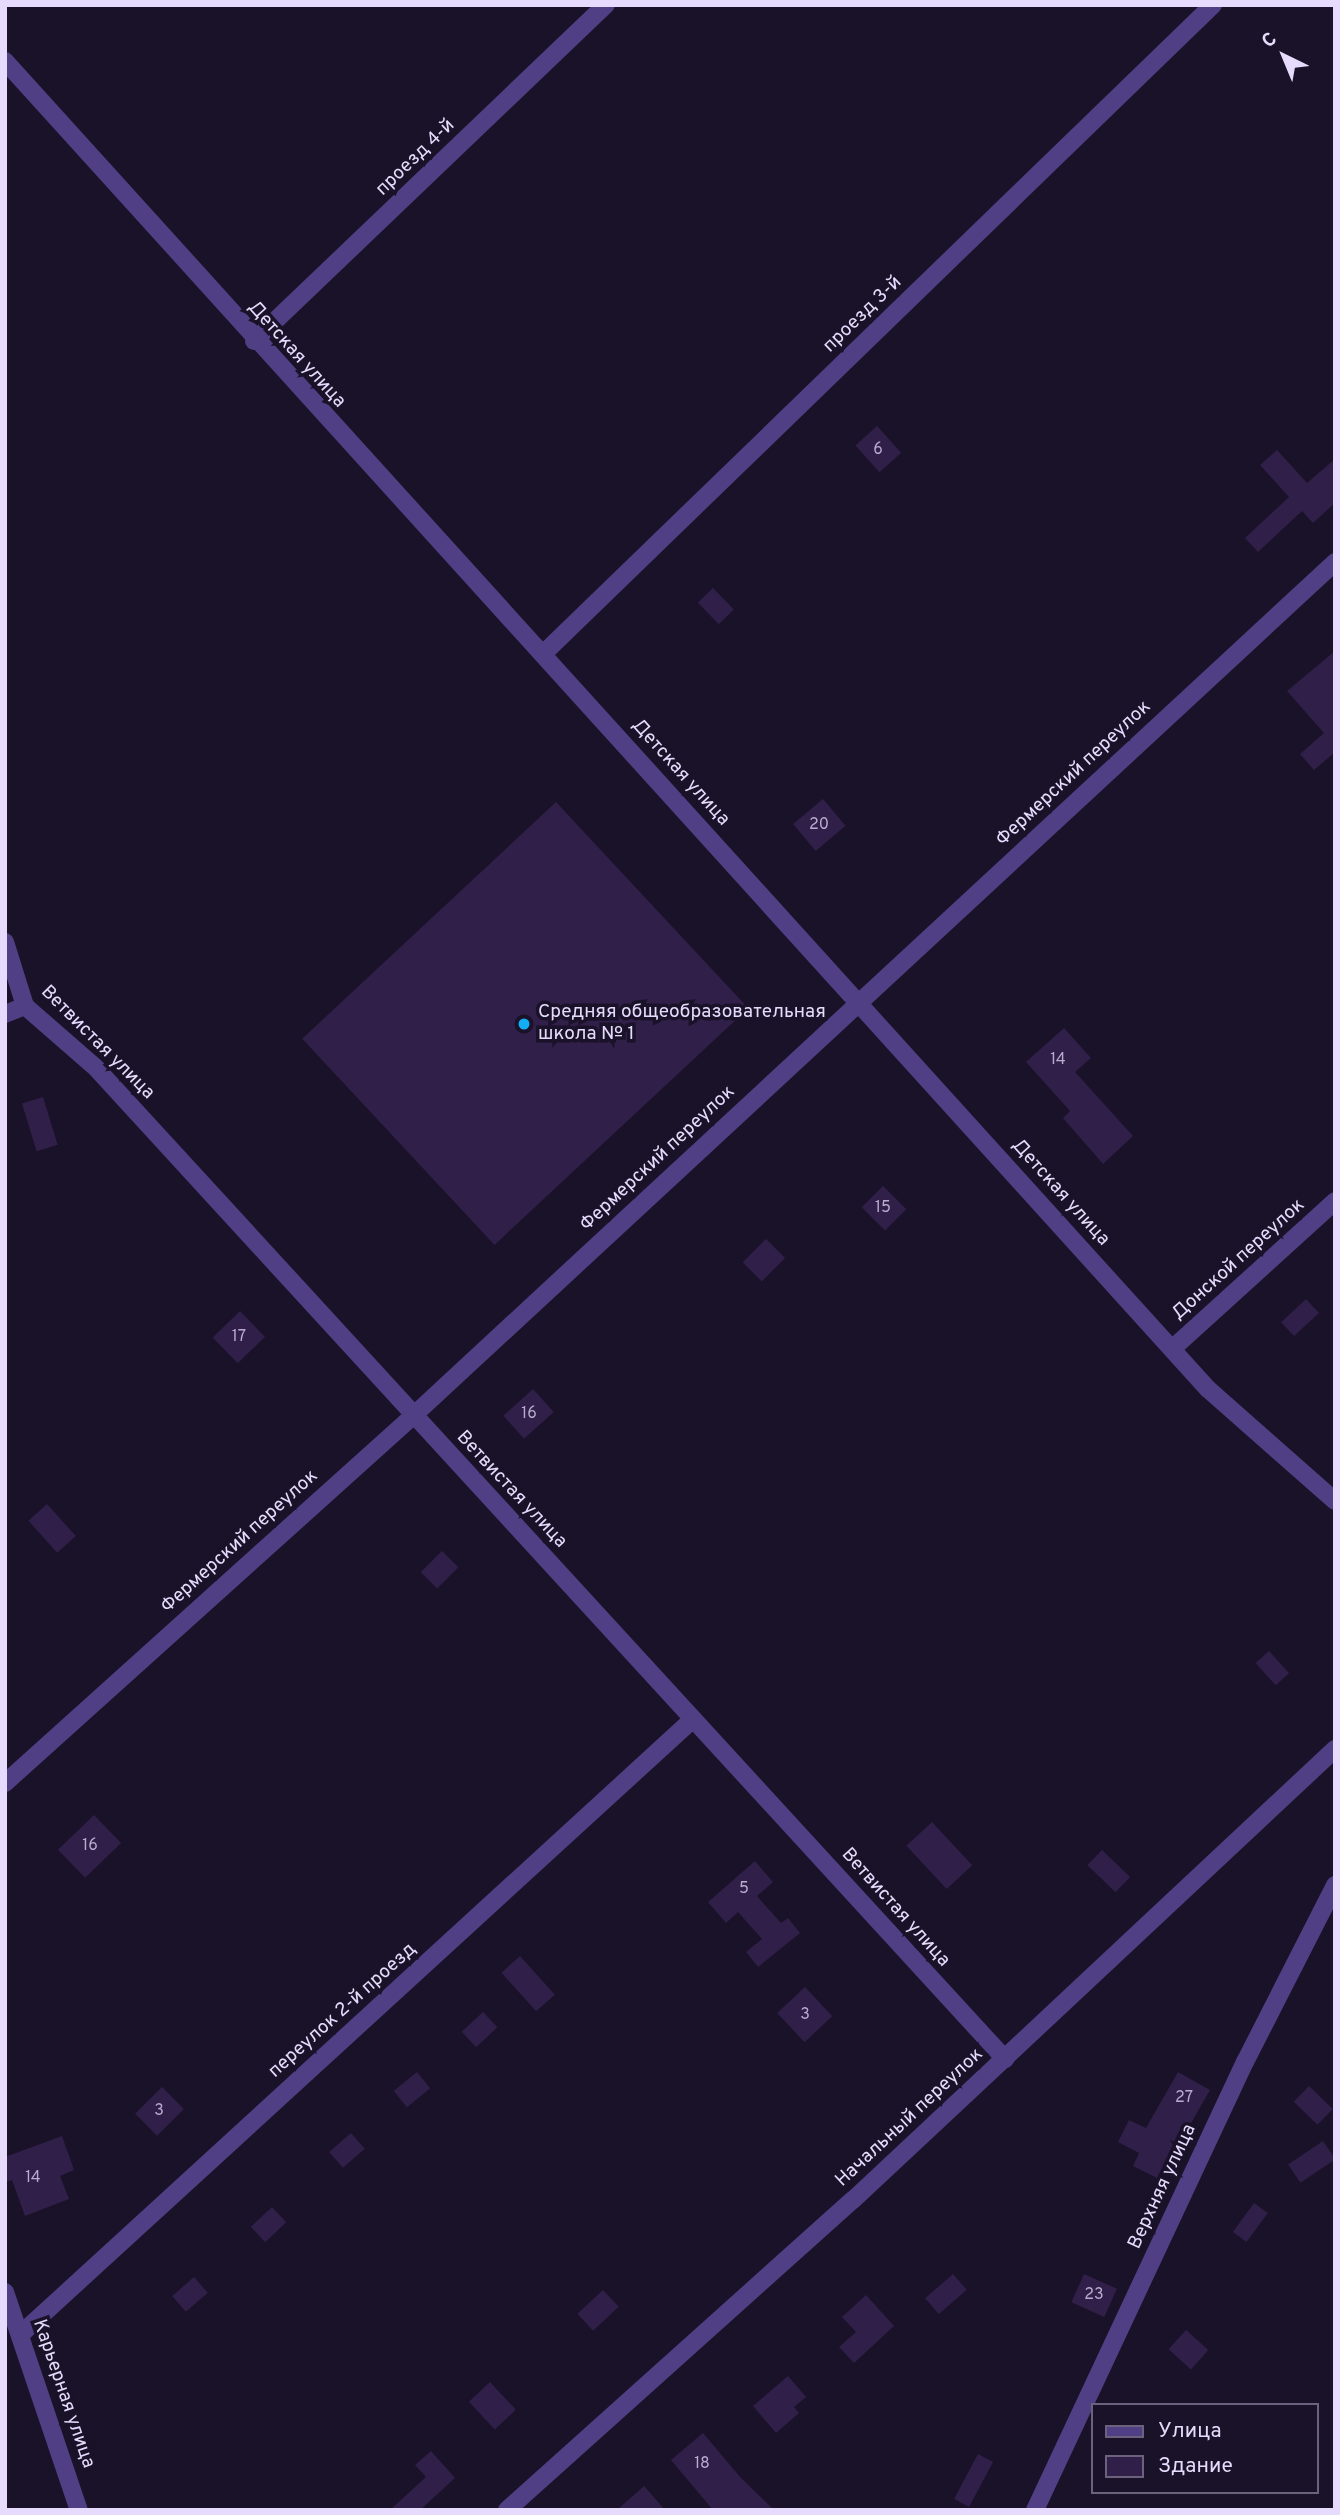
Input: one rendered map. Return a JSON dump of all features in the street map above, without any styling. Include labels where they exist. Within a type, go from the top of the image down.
[{"type":"street","name":"проезд 4-й","points":[[254,341],[607,5]]},
{"type":"street","name":"проезд 3-й","points":[[543,654],[1213,5]]},
{"type":"street","name":"Детская улица","points":[[5,61],[254,341],[859,1000],[1208,1389],[1335,1501]]},
{"type":"street","name":"Фермерский переулок","points":[[5,1783],[414,1415],[1335,562]]},
{"type":"street","name":"Ветвистая улица","points":[[5,942],[25,1006],[96,1068],[1005,2059]]},
{"type":"street","points":[[5,1014],[25,1006]]},
{"type":"street","name":"Донской переулок","points":[[1172,1349],[1335,1201]]},
{"type":"street","name":"переулок 2-й проезд","points":[[21,2334],[694,1719]]},
{"type":"street","name":"Начальный переулок","points":[[507,2510],[1005,2059],[1335,1749]]},
{"type":"street","name":"Верхняя улица","points":[[1035,2510],[1245,2062],[1335,1885]]},
{"type":"street","name":"Карьерная улица","points":[[5,2292],[79,2510]]},
{"type":"building","points":[[877,426],[901,453],[880,472],[855,445]]},
{"type":"building","points":[[1277,450],[1307,483],[1335,459],[1335,503],[1313,523],[1302,511],[1258,552],[1245,538],[1289,497],[1260,465]]},
{"type":"building","points":[[713,588],[734,610],[719,624],[698,603]]},
{"type":"building","points":[[1335,651],[1335,752],[1314,770],[1300,754],[1324,733],[1287,691]]},
{"type":"building","points":[[823,799],[845,826],[816,851],[793,824]]},
{"type":"building","name":"Средняя общеобразовательная школа № 1","points":[[556,802],[748,1008],[495,1245],[302,1039]]},
{"type":"building","points":[[1064,1028],[1091,1058],[1075,1072],[1133,1136],[1103,1164],[1063,1118],[1070,1111],[1026,1062]]},
{"type":"building","points":[[43,1097],[58,1145],[37,1151],[22,1103]]},
{"type":"building","points":[[883,1186],[906,1209],[885,1231],[862,1207]]},
{"type":"building","points":[[766,1239],[785,1258],[762,1281],[743,1262]]},
{"type":"building","points":[[1306,1299],[1319,1313],[1294,1336],[1281,1322]]},
{"type":"building","points":[[240,1311],[265,1337],[238,1363],[213,1337]]},
{"type":"building","points":[[533,1389],[554,1412],[524,1439],[503,1416]]},
{"type":"building","points":[[47,1504],[76,1536],[57,1553],[28,1521]]},
{"type":"building","points":[[442,1551],[458,1567],[437,1588],[421,1572]]},
{"type":"building","points":[[1269,1651],[1289,1673],[1276,1685],[1256,1663]]},
{"type":"building","points":[[94,1815],[121,1843],[85,1878],[58,1850]]},
{"type":"building","points":[[932,1822],[972,1865],[947,1889],[906,1846]]},
{"type":"building","points":[[1102,1850],[1130,1877],[1115,1892],[1087,1865]]},
{"type":"building","points":[[755,1861],[773,1882],[757,1896],[781,1923],[788,1918],[800,1933],[758,1967],[746,1952],[762,1939],[738,1912],[726,1923],[708,1902]]},
{"type":"building","points":[[520,1956],[555,1995],[536,2011],[501,1973]]},
{"type":"building","points":[[805,1987],[832,2016],[804,2042],[777,2013]]},
{"type":"building","points":[[483,2012],[497,2027],[476,2047],[462,2032]]},
{"type":"building","points":[[417,2072],[430,2088],[407,2107],[394,2091]]},
{"type":"building","points":[[1178,2072],[1210,2090],[1159,2179],[1133,2166],[1139,2153],[1118,2142],[1129,2120],[1146,2128]]},
{"type":"building","points":[[1309,2086],[1333,2109],[1317,2125],[1294,2102]]},
{"type":"building","points":[[162,2087],[184,2109],[157,2136],[135,2114]]},
{"type":"building","points":[[351,2133],[365,2149],[343,2168],[329,2152]]},
{"type":"building","points":[[62,2136],[74,2170],[60,2176],[69,2199],[25,2216],[12,2180],[5,2182],[5,2157]]},
{"type":"building","points":[[1323,2141],[1335,2159],[1300,2183],[1288,2164]]},
{"type":"building","points":[[1254,2203],[1268,2213],[1247,2242],[1233,2232]]},
{"type":"building","points":[[272,2207],[286,2222],[265,2242],[251,2227]]},
{"type":"building","points":[[953,2274],[967,2290],[939,2314],[925,2298]]},
{"type":"building","points":[[1084,2274],[1117,2289],[1104,2317],[1071,2302]]},
{"type":"building","points":[[194,2277],[208,2293],[186,2312],[172,2296]]},
{"type":"building","points":[[603,2290],[619,2307],[593,2331],[577,2314]]},
{"type":"building","points":[[866,2295],[894,2326],[854,2363],[839,2347],[856,2332],[842,2317]]},
{"type":"building","points":[[1186,2330],[1208,2350],[1191,2369],[1169,2349]]},
{"type":"building","points":[[788,2376],[806,2397],[794,2407],[799,2413],[776,2433],[753,2406]]},
{"type":"building","points":[[490,2382],[516,2410],[495,2430],[469,2402]]},
{"type":"building","points":[[703,2433],[741,2478],[774,2510],[713,2510],[671,2460]]},
{"type":"building","points":[[431,2451],[455,2478],[420,2510],[390,2510],[426,2477],[415,2465]]},
{"type":"building","points":[[978,2454],[993,2462],[969,2507],[954,2499]]},
{"type":"building","points":[[644,2486],[665,2510],[617,2510]]},
{"type":"place","name":"Средняя общеобразовательная школа № 1","points":[[524,1024]]}]
